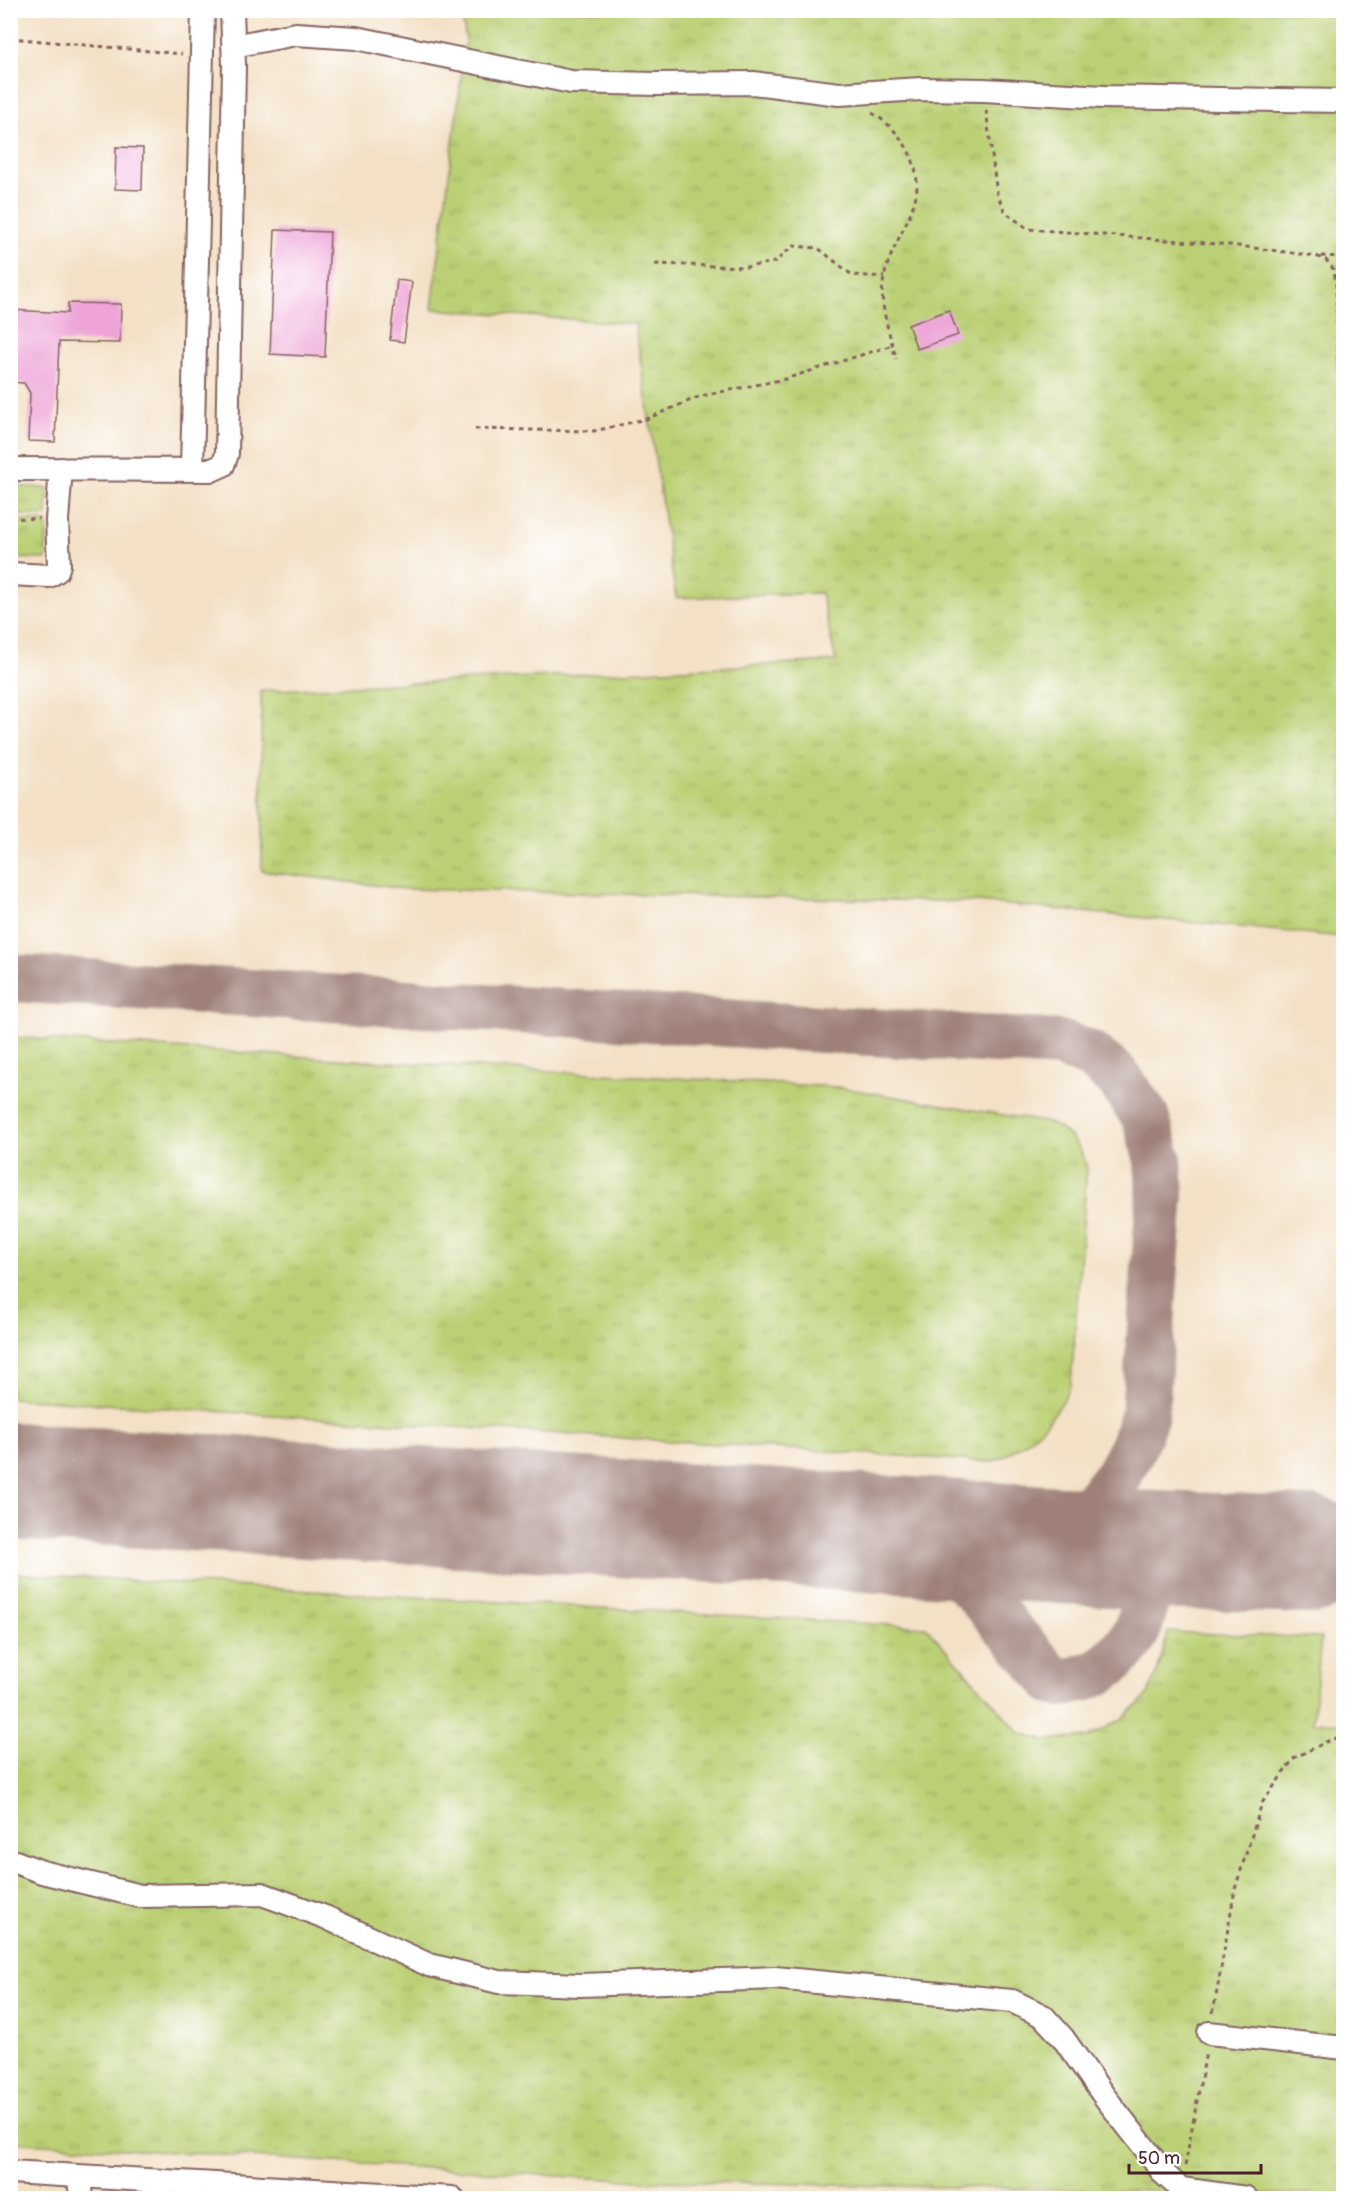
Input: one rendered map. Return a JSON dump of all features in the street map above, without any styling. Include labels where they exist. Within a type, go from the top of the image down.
[{"type":"street","points":[[192,469],[204,20],[233,38]]},
{"type":"street","points":[[202,62],[233,38],[296,34],[356,38],[571,82],[753,83],[839,94],[921,89],[1115,97],[1344,101]]},
{"type":"street","points":[[10,469],[212,470],[223,465],[227,454],[233,38]]},
{"type":"street","points":[[10,574],[49,576],[57,571],[59,565],[57,520],[61,469]]},
{"type":"street","points":[[10,1860],[42,1872],[140,1896],[262,1893],[325,1917],[429,1965],[500,1982],[581,1985],[775,1978],[1012,2001],[1043,2016],[1063,2038],[1104,2097],[1163,2173],[1181,2189],[1246,2199]]},
{"type":"street","points":[[1209,2033],[1344,2048]]},
{"type":"street","points":[[10,2172],[80,2188],[452,2199]]},
{"type":"path","points":[[10,38],[202,62]]},
{"type":"path","points":[[984,90],[997,194],[1005,212],[1028,229],[1231,245],[1316,256],[1344,257]]},
{"type":"path","points":[[865,109],[885,120],[901,137],[912,158],[916,181],[914,204],[889,260],[881,296],[896,359]]},
{"type":"path","points":[[654,264],[746,267],[776,262],[793,246],[818,248],[852,275],[884,277]]},
{"type":"path","points":[[1316,256],[1326,260],[1334,270],[1338,371],[1344,438]]},
{"type":"path","points":[[475,429],[594,430],[646,419],[701,396],[785,378],[893,345]]},
{"type":"path","points":[[10,518],[57,520]]},
{"type":"path","points":[[1181,2189],[1235,1888],[1262,1803],[1294,1758],[1332,1739],[1344,1737]]},
{"type":"green space","points":[[461,11],[1343,11],[1343,937],[978,902],[406,889],[262,871],[261,691],[836,661],[821,593],[676,598],[635,324],[432,309],[466,40]]},
{"type":"green space","points":[[11,486],[48,488],[47,516],[13,514]]},
{"type":"green space","points":[[12,520],[47,522],[46,559],[11,558]]},
{"type":"green space","points":[[11,1037],[352,1060],[837,1087],[1045,1122],[1061,1129],[1073,1140],[1087,1169],[1071,1384],[1057,1410],[1039,1431],[1018,1448],[992,1462],[11,1398]]},
{"type":"green space","points":[[10,1573],[926,1627],[1020,1733],[1046,1740],[1088,1737],[1121,1720],[1148,1695],[1158,1670],[1168,1632],[1321,1638],[1313,1722],[1344,1724],[1343,2195],[639,2181],[11,2142]]},
{"type":"building","points":[[116,147],[143,148],[142,190],[115,189]]},
{"type":"building","points":[[275,230],[330,232],[325,357],[270,354]]},
{"type":"building","points":[[397,280],[412,282],[404,342],[390,340]]},
{"type":"building","points":[[68,303],[121,304],[120,343],[59,342],[55,442],[28,441],[30,393],[24,383],[10,382],[10,310],[68,313]]},
{"type":"building","points":[[949,310],[958,335],[917,349],[908,325]]},
{"type":"taxiway","points":[[10,978],[1060,1044],[1089,1054],[1117,1076],[1145,1116],[1158,1160],[1160,1193],[1145,1415],[1132,1449],[1118,1475],[1090,1509],[1054,1529],[1013,1542]]},
{"type":"taxiway","points":[[849,1531],[897,1540],[919,1547],[945,1562],[969,1584],[1054,1681],[1059,1683],[1088,1676],[1110,1664],[1134,1635],[1140,1623],[1144,1603],[1140,1579],[1127,1549]]},
{"type":"runway","points":[[10,1481],[1127,1549],[1310,1555]]}]
